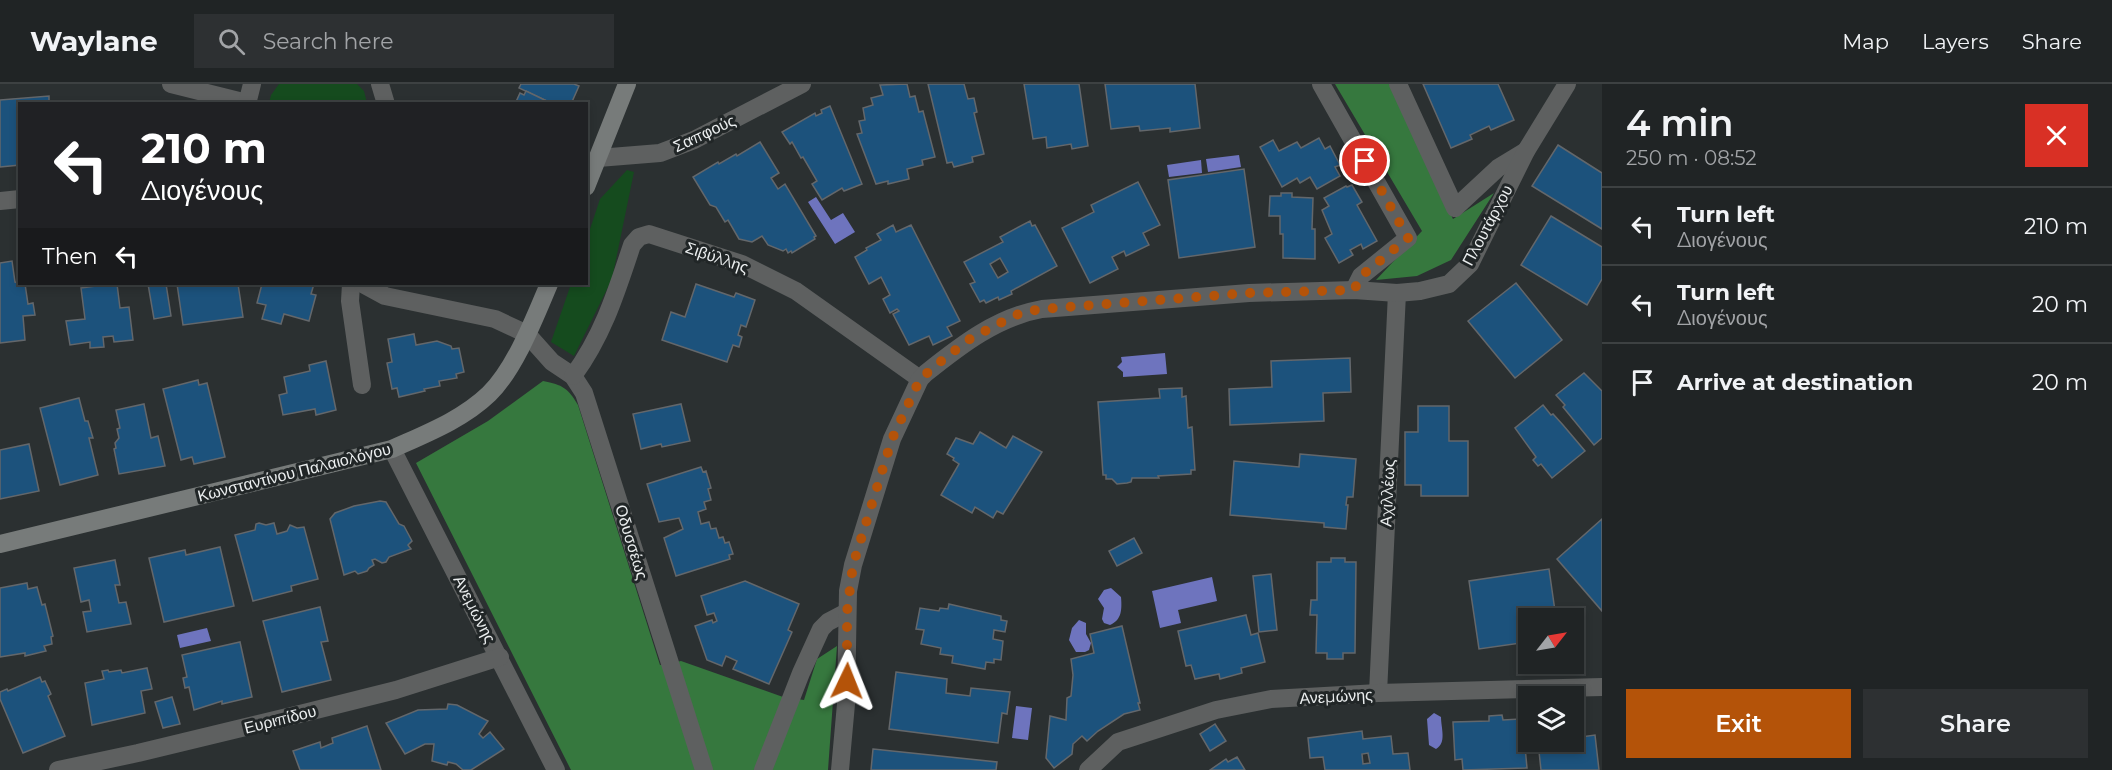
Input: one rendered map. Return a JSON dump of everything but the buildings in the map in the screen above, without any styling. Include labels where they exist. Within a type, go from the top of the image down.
[{"type":"street","points":[[171,84],[243,102]]},
{"type":"street","points":[[247,102],[252,84]]},
{"type":"street","points":[[588,182],[627,84]]},
{"type":"street","name":"Σαπφούς","points":[[598,158],[660,153],[694,140],[802,84]]},
{"type":"street","points":[[1321,84],[1408,238],[1361,276],[1354,290]]},
{"type":"street","points":[[1398,84],[1455,208],[1498,168],[1526,151]]},
{"type":"street","name":"Πλουτάρχου","points":[[840,770],[846,704],[847,612],[853,565],[892,439],[920,379],[970,339],[1023,312],[1068,305],[1249,293],[1420,291],[1449,284],[1470,264],[1526,151],[1567,84]]},
{"type":"street","points":[[0,201],[18,199]]},
{"type":"street","name":"Σιβύλλης","points":[[573,376],[591,352],[607,317],[632,245],[639,237],[649,234],[742,264],[796,291],[920,379]]},
{"type":"street","points":[[351,285],[350,301],[362,385]]},
{"type":"street","points":[[365,285],[385,296],[495,319],[526,334]]},
{"type":"street","name":"Κωνσταντίνου Παλαιολόγου","points":[[0,544],[392,449],[435,429],[468,410],[489,393],[506,370],[526,334],[549,285]]},
{"type":"street","name":"Αχιλλέως","points":[[1378,693],[1397,292]]},
{"type":"street","name":"Οδυσσέως","points":[[526,334],[552,362],[573,376],[584,393],[704,770]]},
{"type":"street","name":"Ανεμώνης","points":[[392,449],[556,770]]},
{"type":"street","points":[[764,770],[817,636],[824,625],[847,612]]},
{"type":"street","name":"Ευριπίδου","points":[[58,770],[138,753],[396,690],[500,657]]},
{"type":"street","name":"Ανεμώνης","points":[[1088,770],[1118,742],[1216,710],[1271,699],[1378,693],[1602,687]]},
{"type":"green space","points":[[279,84],[357,84],[364,91],[367,102],[269,102]]},
{"type":"green space","points":[[1335,84],[1389,84],[1453,219],[1494,193],[1451,260],[1417,276],[1376,280],[1422,231]]},
{"type":"green space","points":[[627,170],[634,172],[612,279],[574,356],[551,342],[571,285],[588,285],[588,235],[600,199]]},
{"type":"green space","points":[[543,381],[564,388],[578,405],[660,665],[681,661],[783,697],[804,700],[817,659],[837,646],[828,770],[571,770],[416,463],[488,421]]},
{"type":"water","points":[[1239,155],[1241,167],[1208,172],[1206,159]]},
{"type":"water","points":[[1201,160],[1202,173],[1169,177],[1167,165]]},
{"type":"water","points":[[816,197],[831,220],[843,213],[855,232],[835,244],[808,202]]},
{"type":"water","points":[[1165,353],[1167,374],[1123,377],[1123,372],[1117,367],[1122,362],[1121,357]]},
{"type":"water","points":[[1212,577],[1217,601],[1178,610],[1181,623],[1160,628],[1152,591]]},
{"type":"water","points":[[1111,588],[1121,597],[1121,606],[1119,617],[1110,625],[1104,623],[1102,619],[1104,608],[1098,599],[1104,590]]},
{"type":"water","points":[[1079,620],[1086,623],[1086,634],[1091,643],[1089,650],[1085,652],[1076,652],[1069,640],[1072,628]]},
{"type":"water","points":[[207,628],[211,641],[180,648],[177,635]]},
{"type":"water","points":[[1016,706],[1032,708],[1028,740],[1012,738]]},
{"type":"water","points":[[1434,713],[1441,717],[1443,735],[1436,749],[1429,745],[1427,719]]},
{"type":"route","points":[[847,681],[848,591],[853,565],[892,439],[920,379],[970,339],[1023,312],[1068,305],[1249,293],[1354,290],[1361,276],[1408,238],[1365,161]]}]
